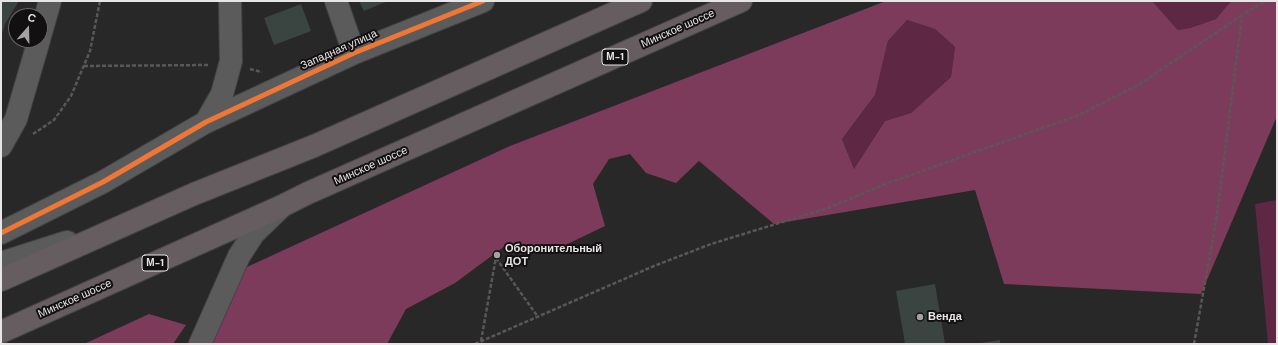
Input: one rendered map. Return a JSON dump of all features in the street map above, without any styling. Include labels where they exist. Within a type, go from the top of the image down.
[{"type":"highway","points":[[1,280],[194,194],[314,146],[641,1]]},
{"type":"highway","name":"Минское шоссе","points":[[1,332],[308,193],[741,1]]},
{"type":"street","points":[[206,122],[222,94],[231,61],[230,1]]},
{"type":"street","points":[[336,1],[354,53]]},
{"type":"street","name":"Западная улица","points":[[1,233],[103,182],[206,122],[354,53],[483,1]]},
{"type":"street","points":[[1,146],[16,119],[37,48]]},
{"type":"street","points":[[200,344],[239,256],[254,233],[282,206]]},
{"type":"street","points":[[1,263],[137,220]]},
{"type":"path","points":[[39,130],[54,120],[71,96],[90,51],[100,1]]},
{"type":"path","points":[[475,344],[654,266],[711,244],[828,208],[888,183],[1078,115],[1140,84],[1265,1]]},
{"type":"path","points":[[1194,344],[1217,215],[1242,15]]},
{"type":"path","points":[[84,66],[213,64],[245,67],[267,74]]},
{"type":"path","points":[[481,342],[496,257],[538,317]]},
{"type":"shaded area","points":[[886,1],[1152,1],[1178,30],[1190,28],[1216,19],[1231,1],[1277,1],[1277,116],[1201,294],[1004,284],[975,190],[774,224],[699,161],[676,183],[646,173],[630,154],[609,159],[593,184],[605,226],[557,249],[505,246],[455,283],[406,309],[387,344],[209,344],[247,267],[510,146]],"holes":[[[907,20],[935,29],[955,47],[951,77],[911,113],[885,121],[854,169],[842,139],[875,95],[888,41]]]},
{"type":"shaded area","points":[[1152,1],[1231,1],[1216,19],[1190,28],[1178,30]]},
{"type":"shaded area","points":[[907,20],[935,29],[955,47],[951,77],[911,113],[885,121],[854,169],[842,139],[875,95],[888,41]]},
{"type":"shaded area","points":[[1277,200],[1277,344],[1268,344],[1255,204]]},
{"type":"shaded area","points":[[149,314],[186,325],[173,344],[84,344]]},
{"type":"building","points":[[1,1],[19,1],[15,8],[8,8],[8,19],[1,37]]},
{"type":"building","points":[[359,1],[388,1],[364,11]]},
{"type":"building","points":[[301,4],[311,31],[274,45],[264,18]]},
{"type":"building","name":"Венда","points":[[935,284],[945,344],[905,344],[896,291]]},
{"type":"building","name":"Венда","points":[[1000,340],[1000,344],[981,343]]},
{"type":"cycle path","points":[[1,233],[103,182],[206,122],[354,53],[483,1]]},
{"type":"place","name":"Оборонительный ДОТ","points":[[497,255]]},
{"type":"place","name":"Венда","points":[[920,317]]}]
